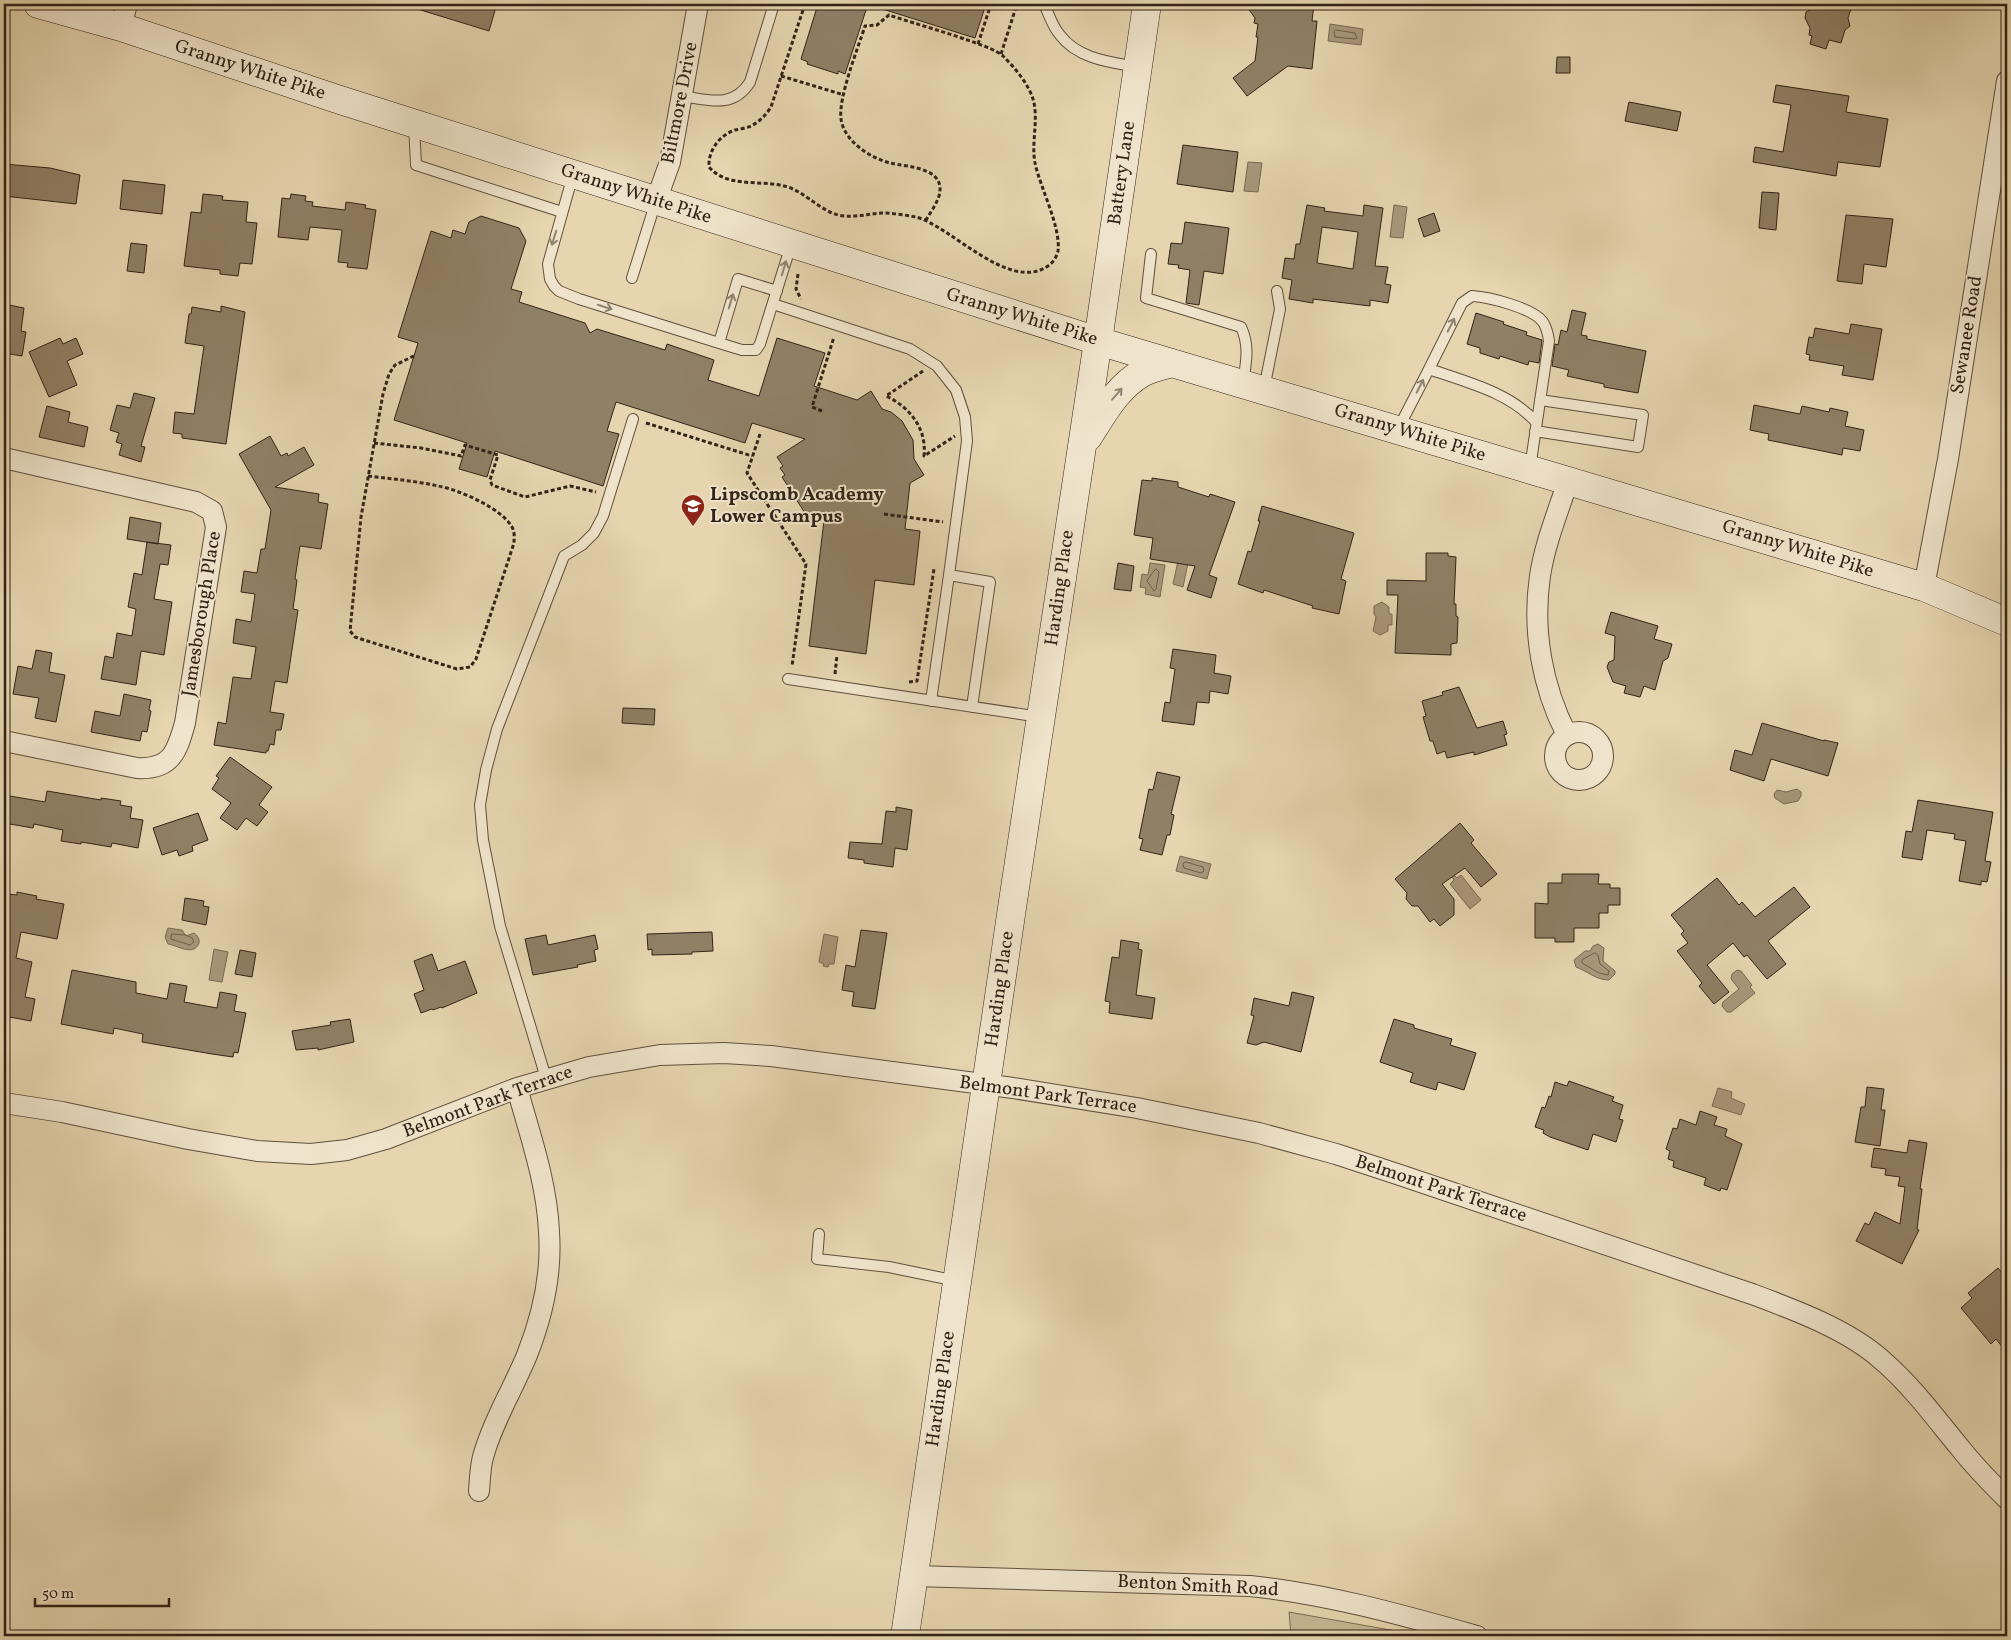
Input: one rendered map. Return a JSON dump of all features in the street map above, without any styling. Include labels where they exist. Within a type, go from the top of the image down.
[{"type":"main road","name":"Granny White Pike","points":[[38,4],[124,16],[414,123],[1098,341],[1924,587],[2007,622]]},
{"type":"main road","name":"Battery Lane","points":[[1098,341],[1147,4]]},
{"type":"main road","name":"Harding Place","points":[[905,1636],[1098,341]]},
{"type":"main road","points":[[1081,449],[1107,407],[1127,383],[1144,372],[1172,363]]},
{"type":"street","name":"Biltmore Drive","points":[[656,200],[670,162],[698,4]]},
{"type":"street","name":"Sewanee Road","points":[[1924,587],[1948,459],[2007,82]]},
{"type":"street","name":"Jamesborough Place","points":[[4,458],[196,502],[212,511],[216,527],[185,723],[177,748],[172,756],[157,767],[137,768],[4,741]]},
{"type":"street","points":[[1567,735],[1556,715],[1543,668],[1538,622],[1541,574],[1553,526],[1568,481]]},
{"type":"street","name":"Belmont Park Terrace","points":[[4,1103],[62,1112],[257,1151],[312,1154],[347,1150],[386,1139],[517,1088],[546,1078],[590,1067],[660,1055],[724,1053],[771,1056],[1138,1108],[1297,1143],[1400,1175],[1789,1308],[1827,1326],[1882,1360],[1913,1391],[1961,1449],[2007,1499]]},
{"type":"street","points":[[479,1491],[483,1458],[492,1432],[536,1328],[543,1303],[548,1262],[549,1231],[540,1176],[517,1088]]},
{"type":"street","name":"Benton Smith Road","points":[[914,1576],[1250,1586],[1286,1590],[1354,1603],[1476,1636]]},
{"type":"lane","points":[[682,96],[724,100],[739,96],[750,82],[774,4]]},
{"type":"lane","points":[[1044,4],[1059,34],[1072,47],[1099,59],[1138,67]]},
{"type":"lane","points":[[414,123],[416,165],[562,212]]},
{"type":"lane","points":[[573,174],[548,264],[550,279],[560,291],[578,298],[742,350],[756,350],[762,339],[791,244]]},
{"type":"lane","points":[[632,278],[656,200]]},
{"type":"lane","points":[[1151,254],[1146,298],[1242,327],[1247,338],[1247,350],[1254,387]]},
{"type":"lane","points":[[719,342],[738,279],[777,291]]},
{"type":"lane","points":[[1254,387],[1280,310],[1277,291]]},
{"type":"lane","points":[[1398,430],[1462,303],[1472,296],[1486,298],[1535,315],[1547,328],[1549,341],[1529,469]]},
{"type":"lane","points":[[773,304],[910,349],[934,364],[947,377],[956,390],[962,405],[967,428],[967,451],[931,701]]},
{"type":"lane","points":[[1429,369],[1498,394],[1526,410],[1535,427]]},
{"type":"lane","points":[[1535,427],[1638,447],[1643,415],[1540,400]]},
{"type":"lane","points":[[546,1078],[509,959],[492,895],[481,823],[482,789],[491,748],[501,716],[564,556],[582,545],[594,533],[603,516],[633,419]]},
{"type":"lane","points":[[949,576],[990,582],[972,707]]},
{"type":"lane","points":[[790,679],[1041,718]]},
{"type":"lane","points":[[819,1234],[817,1259],[889,1267],[958,1281]]},
{"type":"path","points":[[805,4],[771,107],[752,126],[735,130],[721,138],[712,152],[709,162],[711,169],[724,177],[737,181],[787,187],[799,192],[822,208],[843,216],[885,213],[907,215],[926,220],[996,264],[1011,269],[1034,272],[1048,267],[1056,258],[1058,243],[1035,163],[1033,146],[1035,107],[1022,78],[1001,54],[978,44],[889,15],[877,25],[865,26],[840,109],[842,127],[855,144],[867,152],[882,160],[920,168],[928,171],[935,177],[939,183],[939,197],[926,220]]},
{"type":"path","points":[[978,44],[991,4]]},
{"type":"path","points":[[1001,54],[1017,4]]},
{"type":"path","points":[[781,76],[844,95]]},
{"type":"path","points":[[798,271],[796,289],[801,300],[808,302]]},
{"type":"path","points":[[822,411],[812,407],[837,325]]},
{"type":"path","points":[[833,339],[842,342]]},
{"type":"path","points":[[368,476],[447,488],[486,505],[501,516],[512,528],[515,535],[511,552],[476,659],[470,667],[457,669],[361,640],[354,637],[350,631],[361,517],[368,476],[383,394],[389,374],[401,361],[416,355]]},
{"type":"path","points":[[934,364],[886,396],[905,408],[917,422],[924,440],[924,456],[967,428]]},
{"type":"path","points":[[915,369],[927,379]]},
{"type":"path","points":[[633,419],[752,456]]},
{"type":"path","points":[[953,429],[953,446]]},
{"type":"path","points":[[760,434],[748,472],[806,564],[790,679]]},
{"type":"path","points":[[374,443],[421,448],[461,456],[465,445],[498,455],[490,480],[492,485],[525,497],[570,486],[609,496]]},
{"type":"path","points":[[940,531],[943,512]]},
{"type":"path","points":[[884,514],[956,523]]},
{"type":"path","points":[[903,684],[917,681],[934,568]]},
{"type":"path","points":[[829,673],[838,675]]},
{"type":"shaded area","points":[[1289,1612],[1424,1636],[1291,1636]]},
{"type":"water","points":[[1330,24],[1363,29],[1361,45],[1328,41]]},
{"type":"water","points":[[1248,162],[1262,163],[1258,192],[1244,191]]},
{"type":"water","points":[[1394,205],[1407,207],[1403,238],[1390,237]]},
{"type":"water","points":[[1178,561],[1188,563],[1183,587],[1173,584]]},
{"type":"water","points":[[1150,563],[1165,565],[1160,597],[1145,594],[1146,588],[1140,587],[1142,574],[1148,575]]},
{"type":"water","points":[[1382,602],[1389,607],[1389,614],[1392,614],[1392,625],[1388,625],[1388,631],[1380,635],[1373,631],[1376,617],[1374,606]]},
{"type":"water","points":[[1797,789],[1801,792],[1798,801],[1784,804],[1775,798],[1774,794],[1777,790],[1786,792]]},
{"type":"water","points":[[1180,856],[1211,864],[1207,879],[1176,871]]},
{"type":"water","points":[[1453,874],[1457,878],[1461,875],[1481,900],[1470,909],[1450,884],[1454,880],[1451,876]]},
{"type":"water","points":[[168,928],[182,930],[186,936],[194,933],[199,940],[197,947],[189,950],[168,944],[165,937]]},
{"type":"water","points":[[824,934],[838,937],[834,964],[829,964],[828,967],[823,966],[824,964],[819,962]]},
{"type":"water","points":[[1598,944],[1604,948],[1603,961],[1615,971],[1615,974],[1609,980],[1596,977],[1576,967],[1574,960]]},
{"type":"water","points":[[214,949],[228,952],[222,982],[209,980]]},
{"type":"water","points":[[1737,970],[1741,971],[1752,985],[1750,987],[1755,993],[1731,1012],[1727,1012],[1722,1006],[1723,1002],[1739,989],[1731,979],[1732,974]]},
{"type":"water","points":[[1718,1088],[1732,1092],[1731,1098],[1745,1104],[1741,1115],[1712,1106]]},
{"type":"building","points":[[412,4],[484,4],[496,7],[489,31],[411,7]]},
{"type":"building","points":[[818,4],[868,4],[845,74],[838,71],[838,74],[807,64],[808,62],[801,59]]},
{"type":"building","points":[[877,4],[986,4],[975,38],[876,7]]},
{"type":"building","points":[[1245,4],[1314,4],[1312,21],[1317,21],[1312,69],[1288,66],[1247,96],[1233,78],[1255,61],[1258,24],[1254,23],[1255,18]]},
{"type":"building","points":[[1817,4],[1844,4],[1852,6],[1848,18],[1850,26],[1845,30],[1841,43],[1829,40],[1826,49],[1810,44],[1812,36],[1809,35],[1810,28],[1805,18],[1806,12],[1816,7]]},
{"type":"building","points":[[1557,57],[1570,57],[1570,73],[1556,73]]},
{"type":"building","points":[[1776,85],[1849,96],[1846,112],[1888,119],[1880,167],[1838,162],[1836,176],[1753,162],[1755,147],[1783,152],[1791,105],[1773,102]]},
{"type":"building","points":[[1629,102],[1681,112],[1677,131],[1625,121]]},
{"type":"building","points":[[1183,145],[1238,152],[1233,192],[1177,184]]},
{"type":"building","points":[[4,164],[50,168],[80,175],[76,204],[4,196]]},
{"type":"building","points":[[123,180],[165,185],[162,214],[120,209]]},
{"type":"building","points":[[1762,192],[1779,193],[1776,230],[1759,228]]},
{"type":"building","points":[[203,194],[223,196],[222,200],[248,202],[246,222],[257,223],[252,264],[240,263],[238,276],[220,274],[220,270],[184,266],[191,212],[201,213]]},
{"type":"building","points":[[291,194],[306,196],[305,201],[313,202],[312,206],[345,210],[346,202],[366,205],[365,208],[376,210],[367,269],[347,267],[348,263],[338,262],[342,230],[310,227],[308,240],[278,237],[282,198],[290,199]]},
{"type":"building","points":[[1307,205],[1325,208],[1324,211],[1363,216],[1364,205],[1383,208],[1375,266],[1388,267],[1385,284],[1391,285],[1388,303],[1370,300],[1370,306],[1313,299],[1313,303],[1289,299],[1292,280],[1282,278],[1285,258],[1294,259],[1296,244],[1300,244]],"holes":[[[1322,227],[1358,232],[1353,269],[1317,263]]]},
{"type":"building","points":[[1434,213],[1440,231],[1424,237],[1418,219]]},
{"type":"building","points":[[1846,215],[1893,219],[1886,267],[1864,264],[1862,284],[1837,281]]},
{"type":"building","points":[[481,216],[519,228],[526,241],[511,289],[522,292],[519,302],[585,323],[590,333],[597,329],[665,350],[667,344],[714,360],[708,380],[759,396],[777,338],[825,353],[814,386],[857,400],[871,391],[882,409],[891,412],[902,421],[913,440],[914,459],[924,475],[910,483],[905,529],[920,531],[914,585],[875,580],[866,654],[809,646],[825,512],[810,521],[782,477],[785,475],[780,468],[783,466],[777,457],[805,439],[752,423],[745,443],[616,402],[607,431],[619,434],[603,486],[495,451],[487,477],[459,469],[467,443],[394,420],[418,343],[398,337],[431,231],[451,238],[453,230],[465,234],[469,222]]},
{"type":"building","points":[[1185,222],[1229,228],[1223,274],[1204,271],[1199,305],[1186,303],[1190,270],[1178,268],[1179,265],[1168,264],[1171,243],[1182,244]]},
{"type":"building","points":[[131,243],[147,245],[144,273],[127,271]]},
{"type":"building","points":[[4,304],[24,308],[21,331],[26,332],[22,356],[4,353]]},
{"type":"building","points":[[221,306],[245,312],[226,444],[182,438],[182,434],[173,433],[175,412],[194,414],[204,346],[185,343],[189,314],[191,314],[192,307],[221,312]]},
{"type":"building","points":[[1572,310],[1586,313],[1581,335],[1587,336],[1587,339],[1646,351],[1638,393],[1604,387],[1604,384],[1567,376],[1569,370],[1552,366],[1555,344],[1558,345],[1561,330],[1567,332]]},
{"type":"building","points":[[1476,313],[1504,322],[1503,324],[1527,332],[1526,335],[1542,340],[1539,363],[1529,361],[1528,365],[1500,356],[1499,359],[1480,353],[1480,348],[1467,344]]},
{"type":"building","points":[[1851,324],[1882,329],[1873,380],[1842,375],[1844,366],[1809,360],[1810,355],[1806,354],[1809,337],[1813,338],[1815,328],[1849,334]]},
{"type":"building","points":[[60,338],[63,344],[76,338],[83,354],[67,361],[77,385],[49,397],[29,352]]},
{"type":"building","points":[[134,393],[155,398],[141,446],[145,447],[141,462],[119,455],[122,444],[116,442],[119,433],[110,430],[117,405],[130,408]]},
{"type":"building","points":[[1754,405],[1800,414],[1802,406],[1829,412],[1830,408],[1848,412],[1845,426],[1864,430],[1860,451],[1843,448],[1842,455],[1768,440],[1769,434],[1750,430]]},
{"type":"building","points":[[47,406],[70,412],[68,422],[88,427],[84,447],[39,437]]},
{"type":"building","points":[[270,436],[281,456],[287,453],[288,456],[304,447],[314,465],[275,487],[319,494],[318,502],[328,504],[321,549],[300,546],[293,609],[298,610],[287,683],[275,681],[270,712],[284,714],[281,730],[276,730],[274,745],[270,744],[266,753],[214,745],[218,722],[226,724],[233,677],[251,679],[256,647],[233,643],[236,619],[251,622],[255,594],[241,592],[244,571],[257,573],[261,549],[265,549],[271,510],[239,454]]},
{"type":"building","points":[[1152,478],[1178,482],[1178,487],[1209,497],[1210,494],[1235,502],[1209,575],[1217,578],[1211,598],[1187,590],[1195,566],[1150,559],[1153,538],[1134,535],[1142,480],[1152,481]]},
{"type":"building","points":[[1262,506],[1354,533],[1341,579],[1346,581],[1339,614],[1312,608],[1313,606],[1264,590],[1263,593],[1238,584],[1248,551],[1251,552],[1260,521],[1258,521]]},
{"type":"building","points":[[130,517],[161,523],[158,544],[127,539]]},
{"type":"building","points":[[147,542],[171,545],[168,565],[160,564],[154,599],[172,602],[164,655],[141,651],[136,685],[101,679],[105,656],[113,658],[117,633],[132,636],[136,609],[128,607],[134,573],[142,575]]},
{"type":"building","points":[[1426,553],[1448,553],[1448,556],[1456,557],[1454,604],[1456,604],[1456,616],[1458,617],[1457,643],[1451,644],[1451,655],[1395,653],[1398,595],[1387,595],[1387,580],[1426,581]]},
{"type":"building","points":[[1118,563],[1134,566],[1131,591],[1114,589]]},
{"type":"building","points":[[1611,612],[1658,626],[1654,639],[1672,644],[1668,658],[1663,661],[1655,690],[1644,686],[1640,697],[1624,693],[1626,686],[1613,682],[1607,667],[1609,662],[1614,660],[1615,636],[1605,633]]},
{"type":"building","points":[[1173,649],[1216,655],[1214,673],[1231,676],[1228,694],[1210,691],[1209,703],[1197,702],[1194,725],[1162,721],[1165,702],[1170,703],[1175,669],[1170,668]]},
{"type":"building","points":[[36,650],[52,653],[49,672],[65,675],[56,722],[35,718],[39,698],[13,694],[18,666],[32,669]]},
{"type":"building","points":[[1459,687],[1477,728],[1503,721],[1507,734],[1504,735],[1507,745],[1474,755],[1474,752],[1447,758],[1445,751],[1437,754],[1433,741],[1430,741],[1423,717],[1426,716],[1422,701],[1443,695],[1442,692]]},
{"type":"building","points":[[124,694],[151,700],[147,732],[142,731],[140,741],[91,732],[95,711],[120,716]]},
{"type":"building","points":[[623,708],[655,709],[654,725],[622,723]]},
{"type":"building","points":[[1762,723],[1824,741],[1838,743],[1828,776],[1771,759],[1764,781],[1730,770],[1735,750],[1752,755]]},
{"type":"building","points":[[230,757],[272,787],[259,805],[268,812],[257,826],[246,818],[237,830],[220,818],[231,803],[212,789],[219,778],[216,776]]},
{"type":"building","points":[[1157,772],[1180,777],[1171,814],[1174,815],[1170,835],[1167,835],[1162,855],[1140,850],[1143,839],[1139,838],[1149,789],[1153,790]]},
{"type":"building","points":[[47,791],[101,800],[101,798],[121,801],[120,805],[132,807],[130,818],[143,820],[138,848],[112,843],[111,847],[61,841],[63,830],[34,824],[33,828],[4,823],[4,795],[45,802]]},
{"type":"building","points":[[1918,800],[1993,812],[1985,861],[1991,862],[1987,882],[1981,881],[1981,885],[1959,881],[1966,841],[1954,839],[1955,834],[1927,830],[1922,860],[1902,857],[1906,831],[1912,832]]},
{"type":"building","points":[[896,807],[912,810],[907,850],[895,848],[893,867],[864,863],[864,860],[848,858],[850,842],[882,844],[886,811],[896,812]]},
{"type":"building","points":[[198,813],[208,840],[192,846],[193,851],[179,856],[177,850],[162,855],[153,828]]},
{"type":"building","points":[[1460,823],[1474,840],[1471,843],[1497,874],[1481,887],[1465,868],[1442,884],[1454,899],[1454,915],[1440,926],[1434,919],[1430,922],[1418,906],[1412,906],[1406,899],[1407,893],[1395,879]]},
{"type":"building","points":[[1562,874],[1599,874],[1598,884],[1610,884],[1610,888],[1620,888],[1620,905],[1608,905],[1608,913],[1599,913],[1599,928],[1574,928],[1574,942],[1555,942],[1555,938],[1535,938],[1535,903],[1548,904],[1548,883],[1562,883]]},
{"type":"building","points":[[1717,878],[1739,905],[1742,902],[1755,917],[1794,887],[1810,907],[1768,941],[1786,964],[1767,979],[1747,955],[1744,957],[1733,943],[1707,965],[1729,992],[1714,1004],[1699,986],[1702,983],[1677,951],[1688,943],[1681,934],[1684,931],[1671,915]]},
{"type":"building","points":[[17,892],[37,896],[36,899],[64,904],[57,939],[21,932],[16,958],[32,962],[25,997],[35,999],[31,1021],[4,1016],[4,943],[7,928],[4,927],[4,912],[7,894],[17,895]]},
{"type":"building","points":[[185,898],[204,901],[203,906],[209,907],[206,925],[182,920]]},
{"type":"building","points":[[861,930],[887,933],[875,1009],[852,1006],[854,992],[842,990],[846,965],[855,967]]},
{"type":"building","points":[[712,932],[713,951],[692,952],[692,954],[652,955],[652,949],[648,950],[647,934]]},
{"type":"building","points":[[546,935],[548,945],[595,935],[598,949],[594,950],[596,961],[577,965],[578,967],[533,975],[525,939]]},
{"type":"building","points":[[1121,940],[1139,943],[1138,949],[1142,950],[1136,995],[1155,998],[1152,1019],[1109,1013],[1110,1002],[1105,1001],[1112,957],[1119,958]]},
{"type":"building","points":[[240,950],[256,953],[252,977],[235,974]]},
{"type":"building","points":[[432,954],[438,971],[465,961],[477,993],[442,1008],[421,1013],[414,994],[424,990],[414,961]]},
{"type":"building","points":[[72,970],[136,982],[136,993],[167,999],[170,983],[187,986],[184,1002],[217,1008],[220,992],[237,995],[234,1011],[246,1013],[238,1053],[234,1052],[233,1057],[212,1054],[142,1042],[143,1034],[114,1028],[113,1034],[61,1024]]},
{"type":"building","points":[[1292,992],[1314,997],[1301,1052],[1264,1042],[1256,1045],[1247,1043],[1254,1016],[1251,1015],[1254,998],[1289,1006]]},
{"type":"building","points":[[350,1019],[354,1042],[318,1050],[318,1048],[296,1050],[292,1031],[331,1025],[330,1022]]},
{"type":"building","points":[[1394,1019],[1414,1025],[1414,1028],[1452,1039],[1450,1045],[1476,1053],[1464,1090],[1438,1082],[1436,1090],[1410,1082],[1413,1073],[1380,1062]]},
{"type":"building","points":[[1569,1081],[1614,1097],[1612,1101],[1623,1105],[1619,1119],[1623,1120],[1616,1142],[1593,1134],[1588,1150],[1550,1137],[1543,1133],[1544,1130],[1535,1127],[1542,1107],[1545,1108],[1549,1096],[1551,1097],[1555,1082],[1567,1086]]},
{"type":"building","points":[[1867,1087],[1884,1089],[1881,1110],[1885,1110],[1880,1146],[1855,1142],[1861,1107],[1865,1107]]},
{"type":"building","points":[[1700,1111],[1717,1117],[1714,1125],[1727,1129],[1725,1136],[1742,1144],[1727,1190],[1721,1188],[1720,1191],[1704,1185],[1706,1178],[1673,1167],[1674,1161],[1668,1159],[1670,1151],[1666,1149],[1673,1128],[1677,1129],[1680,1119],[1696,1125]]},
{"type":"building","points":[[1909,1140],[1927,1143],[1920,1189],[1922,1189],[1917,1229],[1919,1230],[1902,1264],[1856,1241],[1865,1223],[1869,1225],[1875,1212],[1900,1224],[1905,1187],[1898,1186],[1900,1177],[1885,1175],[1886,1169],[1871,1167],[1874,1148],[1907,1153]]},
{"type":"building","points":[[1998,1268],[2007,1279],[2007,1353],[1996,1339],[1991,1344],[1961,1308],[1972,1298],[1968,1293]]},
{"type":"place","name":"Lipscomb Academy Lower Campus","points":[[693,527]]}]
